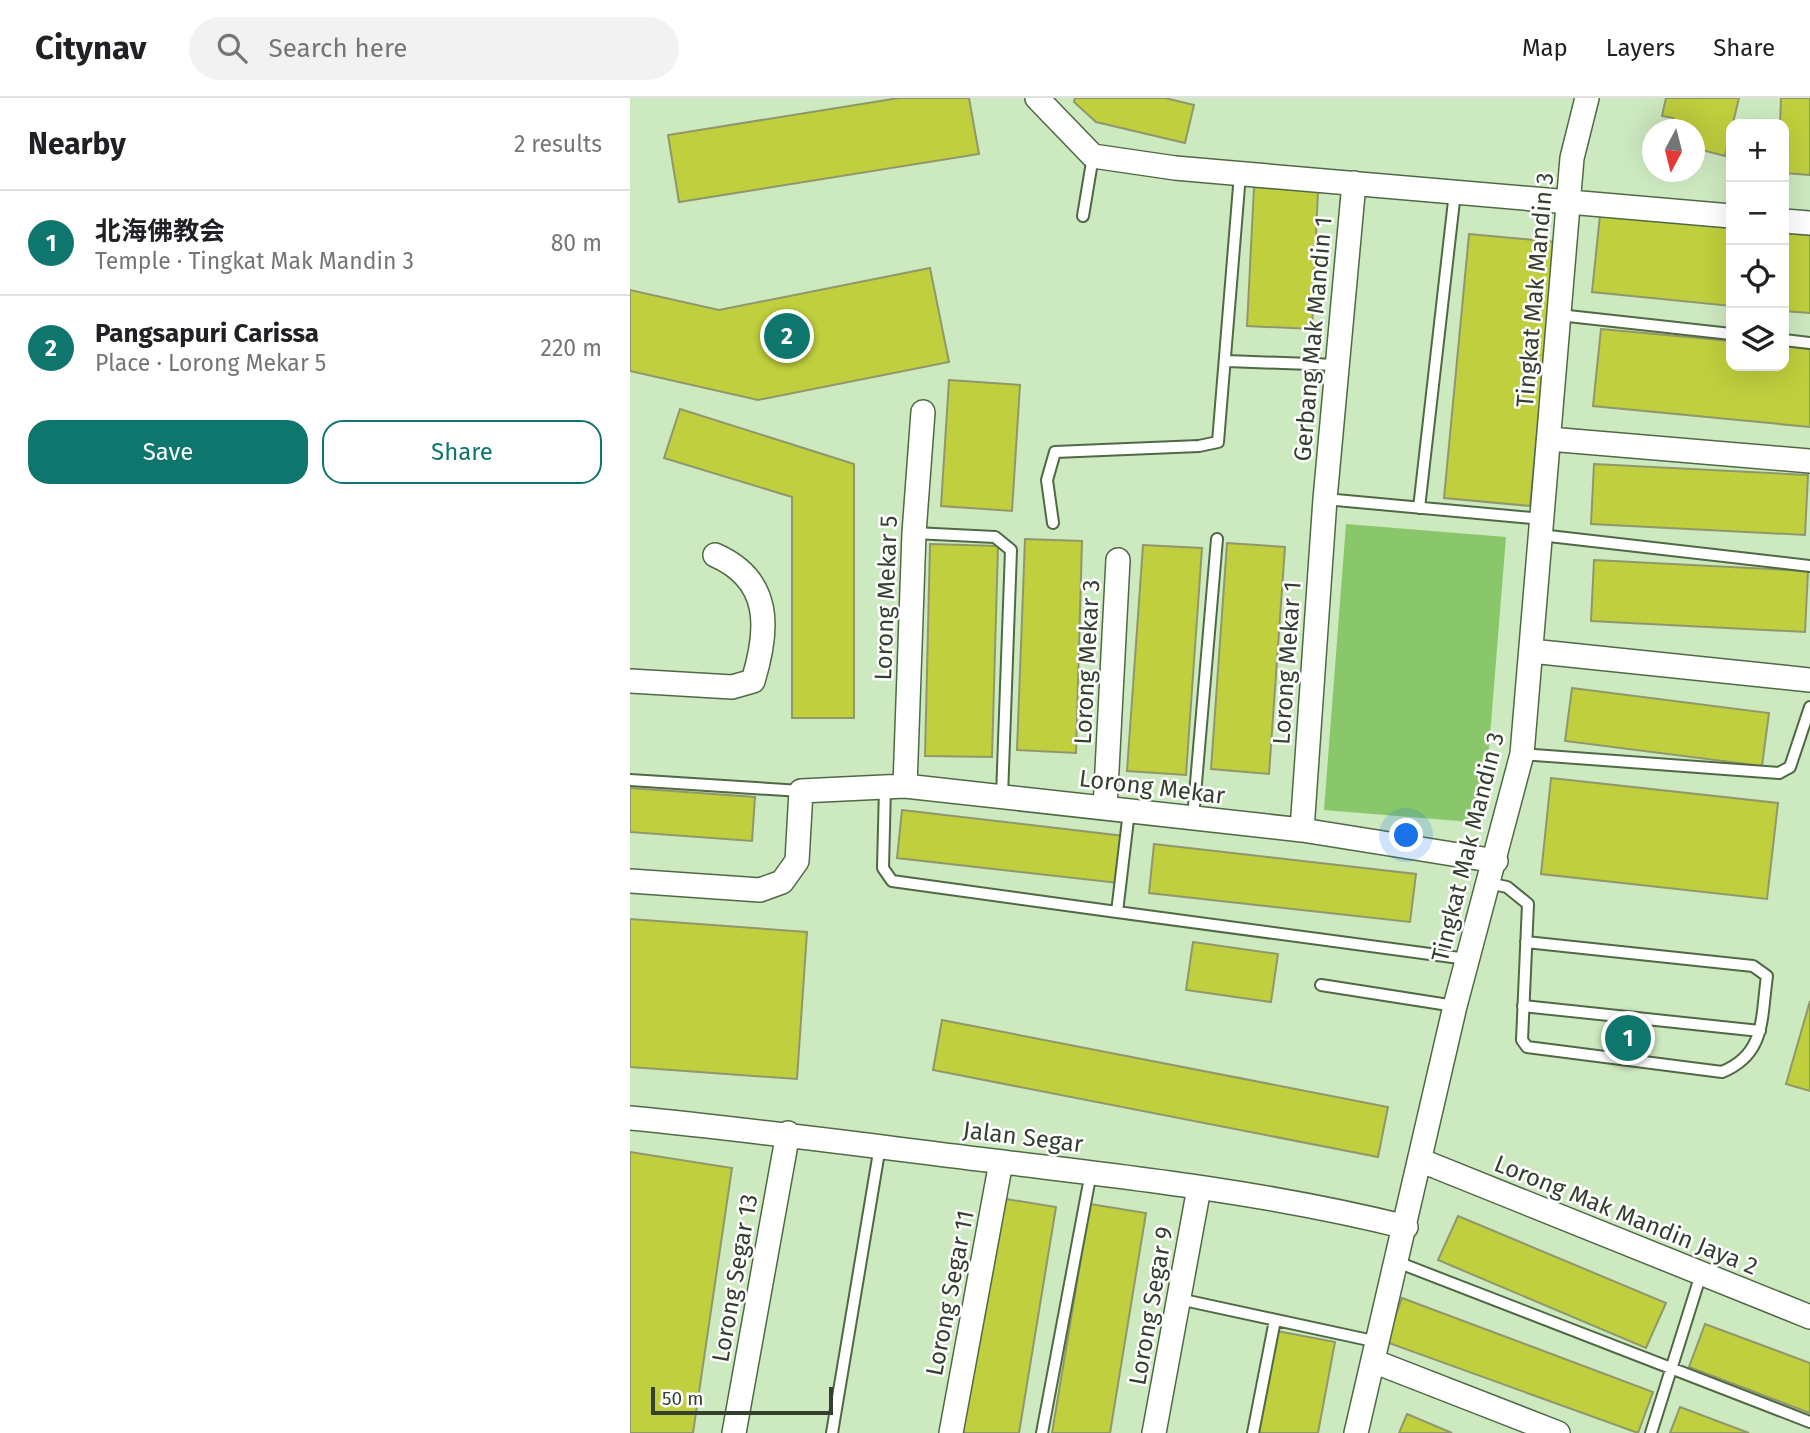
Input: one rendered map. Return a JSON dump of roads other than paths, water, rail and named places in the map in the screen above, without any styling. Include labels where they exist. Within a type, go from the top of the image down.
[{"type":"street","points":[[1037,98],[1093,156],[1240,173],[1726,216]]},
{"type":"street","name":"Tingkat Mak Mandin 3","points":[[1356,1433],[1422,1161],[1455,1006],[1496,861],[1522,754],[1573,158],[1587,98]]},
{"type":"street","name":"Gerbang Mak Mandin 1","points":[[1325,499],[1354,183]]},
{"type":"street","points":[[1789,221],[1810,223]]},
{"type":"street","name":"Lorong Mekar 5","points":[[895,786],[923,412]]},
{"type":"street","points":[[1549,439],[1810,461]]},
{"type":"street","name":"Lorong Mekar 1","points":[[1302,831],[1325,499]]},
{"type":"street","points":[[630,681],[732,687],[753,681],[761,654],[760,598],[750,578],[733,563],[715,555]]},
{"type":"street","name":"Lorong Mekar 3","points":[[1105,808],[1118,560]]},
{"type":"street","points":[[1531,651],[1810,680]]},
{"type":"street","name":"Lorong Mekar","points":[[801,791],[895,786],[1002,796],[1302,831],[1496,861]]},
{"type":"street","points":[[630,881],[760,890],[782,881],[797,861],[801,791]]},
{"type":"street","name":"Jalan Segar","points":[[630,1118],[788,1133],[1091,1172],[1342,1211],[1406,1227]]},
{"type":"street","name":"Lorong Segar 13","points":[[734,1433],[788,1133]]},
{"type":"street","name":"Lorong Mak Mandin Jaya 2","points":[[1422,1161],[1810,1317]]},
{"type":"street","name":"Lorong Segar 11","points":[[951,1433],[1001,1162]]},
{"type":"street","name":"Lorong Segar 9","points":[[1154,1433],[1199,1188]]},
{"type":"street","points":[[1376,1352],[1558,1433]]},
{"type":"lane","points":[[1083,216],[1093,156]]},
{"type":"lane","points":[[1053,523],[1047,480],[1055,452],[1199,446],[1218,442],[1227,361],[1240,173]]},
{"type":"lane","points":[[1419,508],[1455,192]]},
{"type":"lane","points":[[1559,314],[1726,333]]},
{"type":"lane","points":[[1789,341],[1810,343]]},
{"type":"lane","points":[[1227,361],[1337,365]]},
{"type":"lane","points":[[1325,499],[1419,508],[1810,566]]},
{"type":"lane","points":[[914,533],[995,537],[1011,550],[1002,796]]},
{"type":"lane","points":[[1193,818],[1217,538]]},
{"type":"lane","points":[[1522,754],[1779,773],[1790,767],[1810,707]]},
{"type":"lane","points":[[630,780],[801,791]]},
{"type":"lane","points":[[895,786],[883,868],[892,881],[1467,959]]},
{"type":"lane","points":[[1117,912],[1129,811]]},
{"type":"lane","points":[[1488,883],[1507,887],[1528,904],[1522,1040],[1527,1047],[1722,1072],[1741,1064],[1753,1048],[1760,1031],[1767,976],[1752,967],[1527,942]]},
{"type":"lane","points":[[1321,985],[1455,1006]]},
{"type":"lane","points":[[1523,1006],[1760,1031]]},
{"type":"lane","points":[[832,1433],[880,1145]]},
{"type":"lane","points":[[1042,1433],[1091,1172]]},
{"type":"lane","points":[[1397,1262],[1810,1422]]},
{"type":"lane","points":[[1651,1433],[1701,1273]]},
{"type":"lane","points":[[1179,1299],[1275,1320],[1376,1352]]},
{"type":"lane","points":[[1252,1433],[1275,1320]]},
{"type":"place","name":"Pangsapuri Carissa","points":[[787,336]]},
{"type":"place","name":"北海佛教会","points":[[1628,1038]]}]
